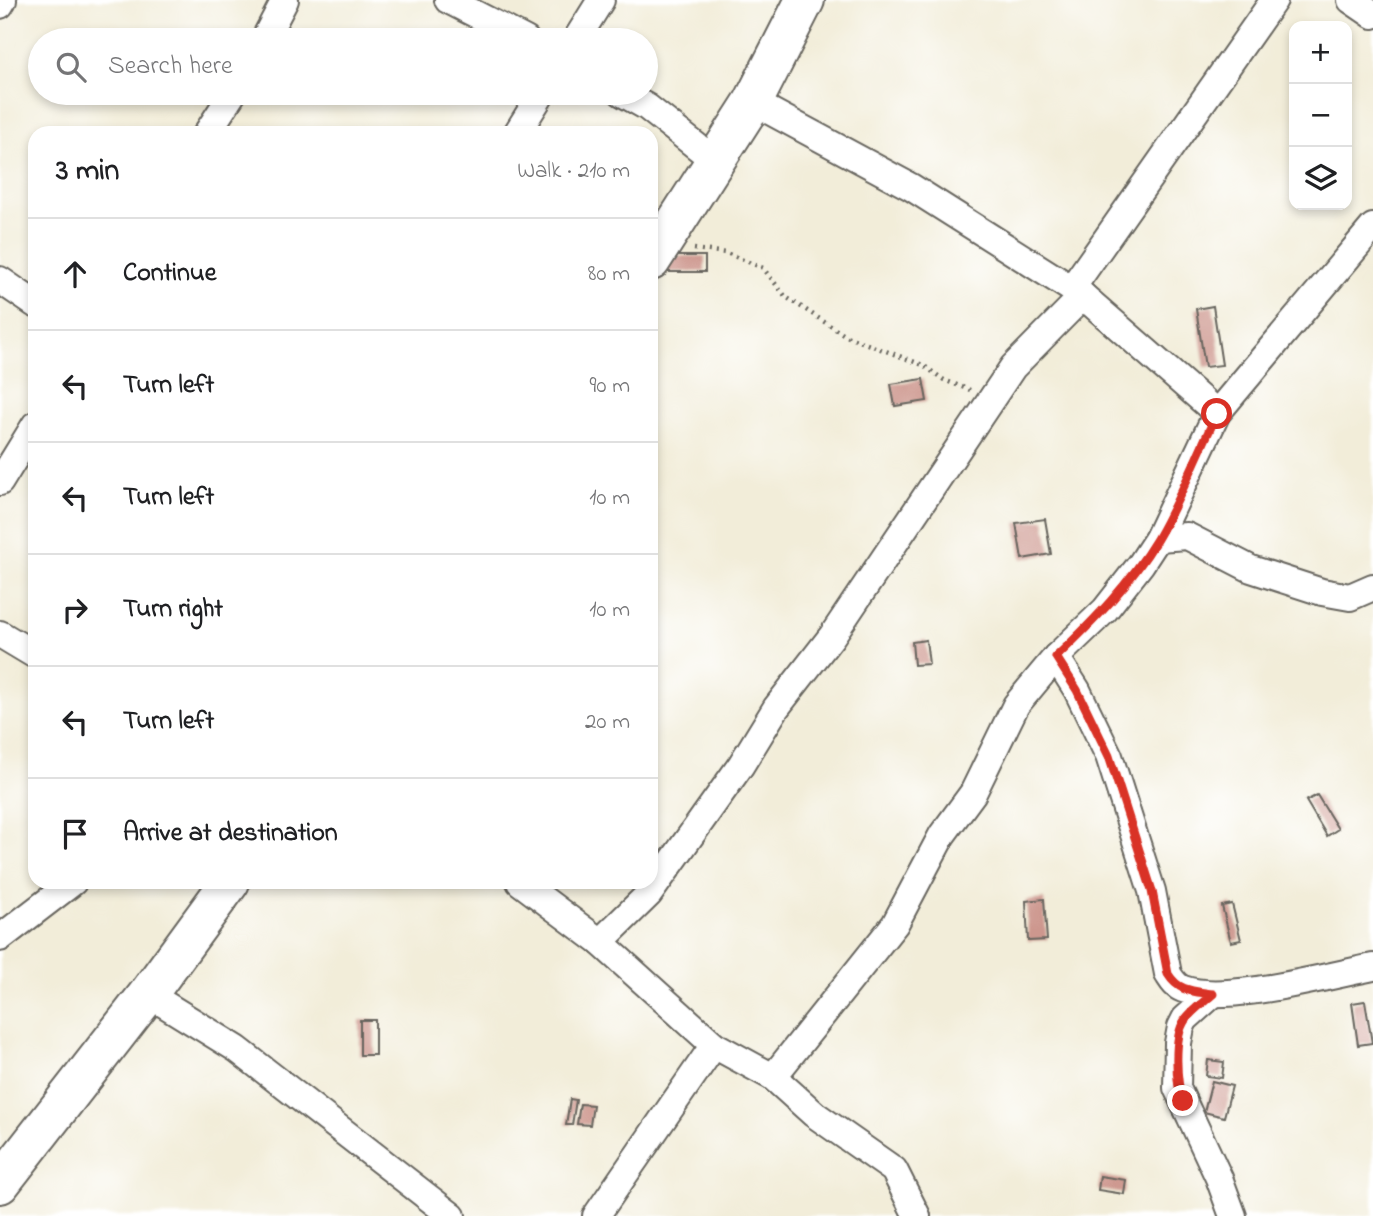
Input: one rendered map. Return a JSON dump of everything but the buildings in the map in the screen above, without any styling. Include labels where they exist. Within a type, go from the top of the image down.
[{"type":"highway","points":[[658,250],[753,102],[804,0]]},
{"type":"highway","points":[[0,1184],[148,994],[225,889]]},
{"type":"street","points":[[0,5],[3,0]]},
{"type":"street","points":[[270,28],[285,0]]},
{"type":"street","points":[[448,0],[503,28]]},
{"type":"street","points":[[584,28],[601,0]]},
{"type":"street","points":[[658,881],[741,765],[776,708],[832,636],[1013,367],[1078,292],[1274,0]]},
{"type":"street","points":[[1351,0],[1373,15]]},
{"type":"street","points":[[753,102],[911,187],[1078,292],[1217,414]]},
{"type":"street","points":[[212,126],[225,105]]},
{"type":"street","points":[[521,126],[534,105]]},
{"type":"street","points":[[643,105],[714,160]]},
{"type":"street","points":[[773,1077],[895,924],[942,835],[973,793],[1016,705],[1056,657],[1105,610],[1141,564],[1158,538],[1217,414],[1373,227]]},
{"type":"street","points":[[0,280],[28,299]]},
{"type":"street","points":[[0,482],[28,436]]},
{"type":"street","points":[[1158,538],[1187,536],[1251,569],[1322,592],[1350,597],[1373,587]]},
{"type":"street","points":[[0,634],[28,650]]},
{"type":"street","points":[[1056,657],[1077,690],[1109,756],[1152,891],[1168,974],[1174,984],[1183,989],[1213,994],[1262,989],[1373,967]]},
{"type":"street","points":[[0,939],[64,889]]},
{"type":"street","points":[[529,889],[600,942],[714,1045],[773,1077],[814,1114],[894,1170],[917,1216]]},
{"type":"street","points":[[600,942],[653,889]]},
{"type":"street","points":[[148,994],[237,1049],[452,1216]]},
{"type":"street","points":[[1213,994],[1185,1019],[1181,1027],[1177,1088],[1219,1178],[1233,1216]]},
{"type":"street","points":[[596,1216],[714,1045]]},
{"type":"path","points":[[658,253],[726,253],[763,268],[786,297],[838,331],[868,346],[923,365],[944,380],[977,392],[989,405]]},
{"type":"route","points":[[1183,1101],[1177,1088],[1181,1027],[1185,1019],[1213,994],[1183,989],[1174,984],[1168,974],[1152,891],[1109,756],[1077,690],[1056,657],[1105,610],[1141,564],[1158,538],[1217,414]]}]
